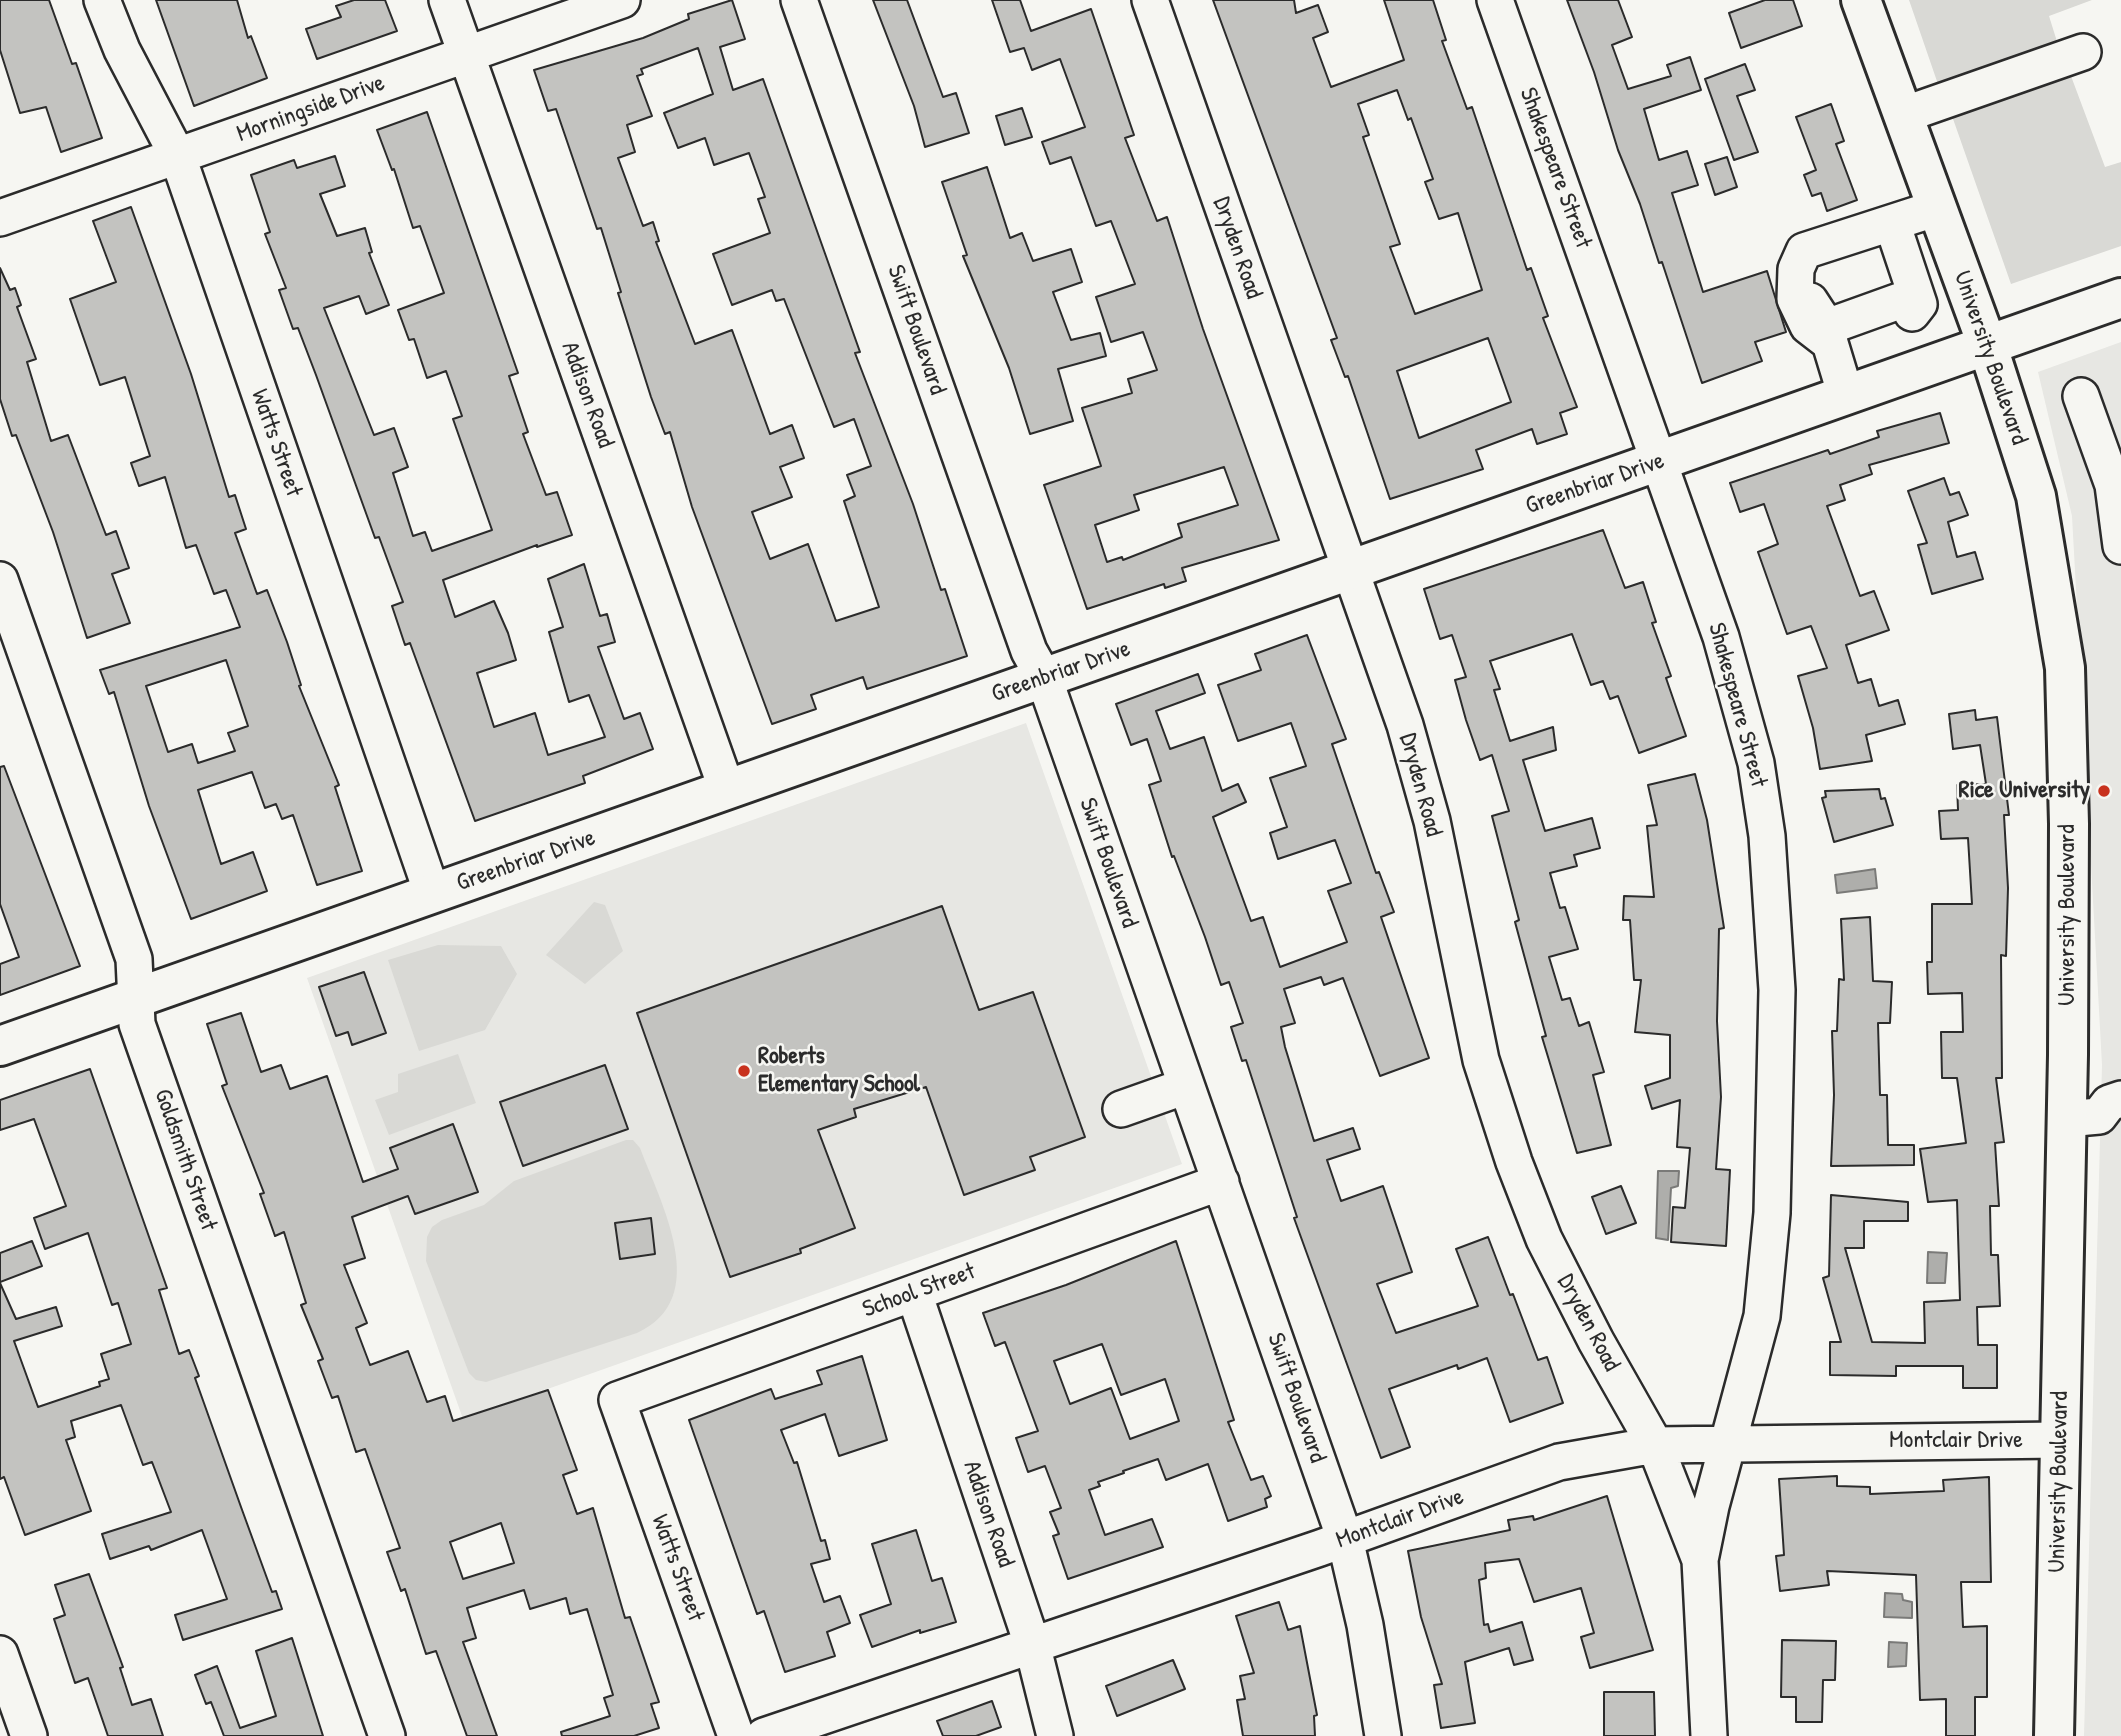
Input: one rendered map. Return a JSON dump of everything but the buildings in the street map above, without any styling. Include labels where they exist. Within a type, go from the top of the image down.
[{"type":"main road","name":"University Boulevard","points":[[1861,0],[1987,347],[2036,496],[2065,667],[2069,824],[2066,1119],[2054,1736]]},
{"type":"main road","name":"Greenbriar Drive","points":[[0,1046],[2121,298]]},
{"type":"street","name":"Watts Street","points":[[102,0],[122,50],[178,157],[432,893]]},
{"type":"street","name":"Addison Road","points":[[447,0],[727,790]]},
{"type":"street","name":"Morningside Drive","points":[[0,218],[622,0]]},
{"type":"street","name":"Swift Boulevard","points":[[799,0],[1029,651],[1044,678],[1345,1539],[1365,1625],[1383,1736]]},
{"type":"street","name":"Dryden Road","points":[[1150,0],[1405,725],[1432,821],[1482,1060],[1514,1163],[1544,1239],[1596,1340],[1656,1445],[1700,1560]]},
{"type":"street","name":"Shakespeare Street","points":[[1495,0],[1721,637],[1756,763],[1774,916],[1777,990],[1772,1213],[1762,1316],[1730,1442]]},
{"type":"street","points":[[1903,116],[2083,52]]},
{"type":"street","points":[[1846,396],[1830,343],[1808,326],[1796,299],[1796,269],[1804,251],[1937,208]]},
{"type":"street","points":[[1830,343],[1916,311],[1919,304],[1892,223]]},
{"type":"street","points":[[1831,243],[1813,263],[1807,296],[1827,327],[1916,295]]},
{"type":"street","points":[[2081,396],[2113,485],[2121,546]]},
{"type":"street","name":"Goldsmith Street","points":[[0,580],[134,959],[140,1031],[387,1736]]},
{"type":"street","points":[[1121,1109],[1186,1086]]},
{"type":"street","points":[[2066,1119],[2099,1116],[2109,1103],[2121,1099]]},
{"type":"street","name":"School Street","points":[[617,1400],[1221,1182]]},
{"type":"street","name":"Addison Road","points":[[914,1293],[1032,1644],[1055,1736]]},
{"type":"street","name":"Watts Street","points":[[617,1400],[736,1736]]},
{"type":"street","name":"Montclair Drive","points":[[764,1736],[1345,1539],[1559,1462],[1656,1445],[2060,1440]]},
{"type":"street","name":"Dryden Road","points":[[1709,1736],[1700,1560],[1730,1442]]},
{"type":"street","points":[[0,1654],[29,1736]]},
{"type":"shaded area","points":[[1909,0],[2092,0],[2049,16],[2059,48],[1940,90]]},
{"type":"shaded area","points":[[2071,76],[2105,167],[2121,162],[2121,246],[2011,284],[1952,116]]},
{"type":"shaded area","name":"Rice University","points":[[2121,342],[2121,1736],[2084,1736],[2102,1065],[2072,516],[2038,372]]},
{"type":"shaded area","name":"Roberts Elementary School","points":[[1026,723],[1182,1164],[463,1419],[307,978]]},
{"type":"shaded area","points":[[1875,869],[1877,888],[1837,893],[1835,875]]},
{"type":"shaded area","points":[[594,902],[605,905],[623,951],[585,984],[546,955]]},
{"type":"shaded area","points":[[438,945],[501,946],[517,974],[485,1030],[419,1051],[388,960]]},
{"type":"shaded area","points":[[458,1054],[476,1103],[389,1135],[375,1100],[398,1092],[398,1074]]},
{"type":"shaded area","points":[[626,1140],[633,1140],[640,1148],[675,1248],[677,1274],[672,1297],[660,1317],[637,1333],[486,1382],[476,1380],[469,1373],[426,1261],[427,1237],[432,1227],[442,1220],[484,1205],[514,1181]]},
{"type":"shaded area","points":[[1658,1171],[1679,1171],[1678,1186],[1671,1188],[1668,1240],[1656,1238]]},
{"type":"shaded area","points":[[1928,1252],[1947,1253],[1945,1283],[1927,1283]]},
{"type":"shaded area","points":[[1885,1593],[1902,1594],[1903,1600],[1912,1602],[1912,1618],[1884,1617]]},
{"type":"shaded area","points":[[1889,1642],[1907,1643],[1906,1666],[1888,1667]]},
{"type":"place","name":"Rice University","points":[[2104,791]]},
{"type":"place","name":"Roberts Elementary School","points":[[744,1071]]}]
